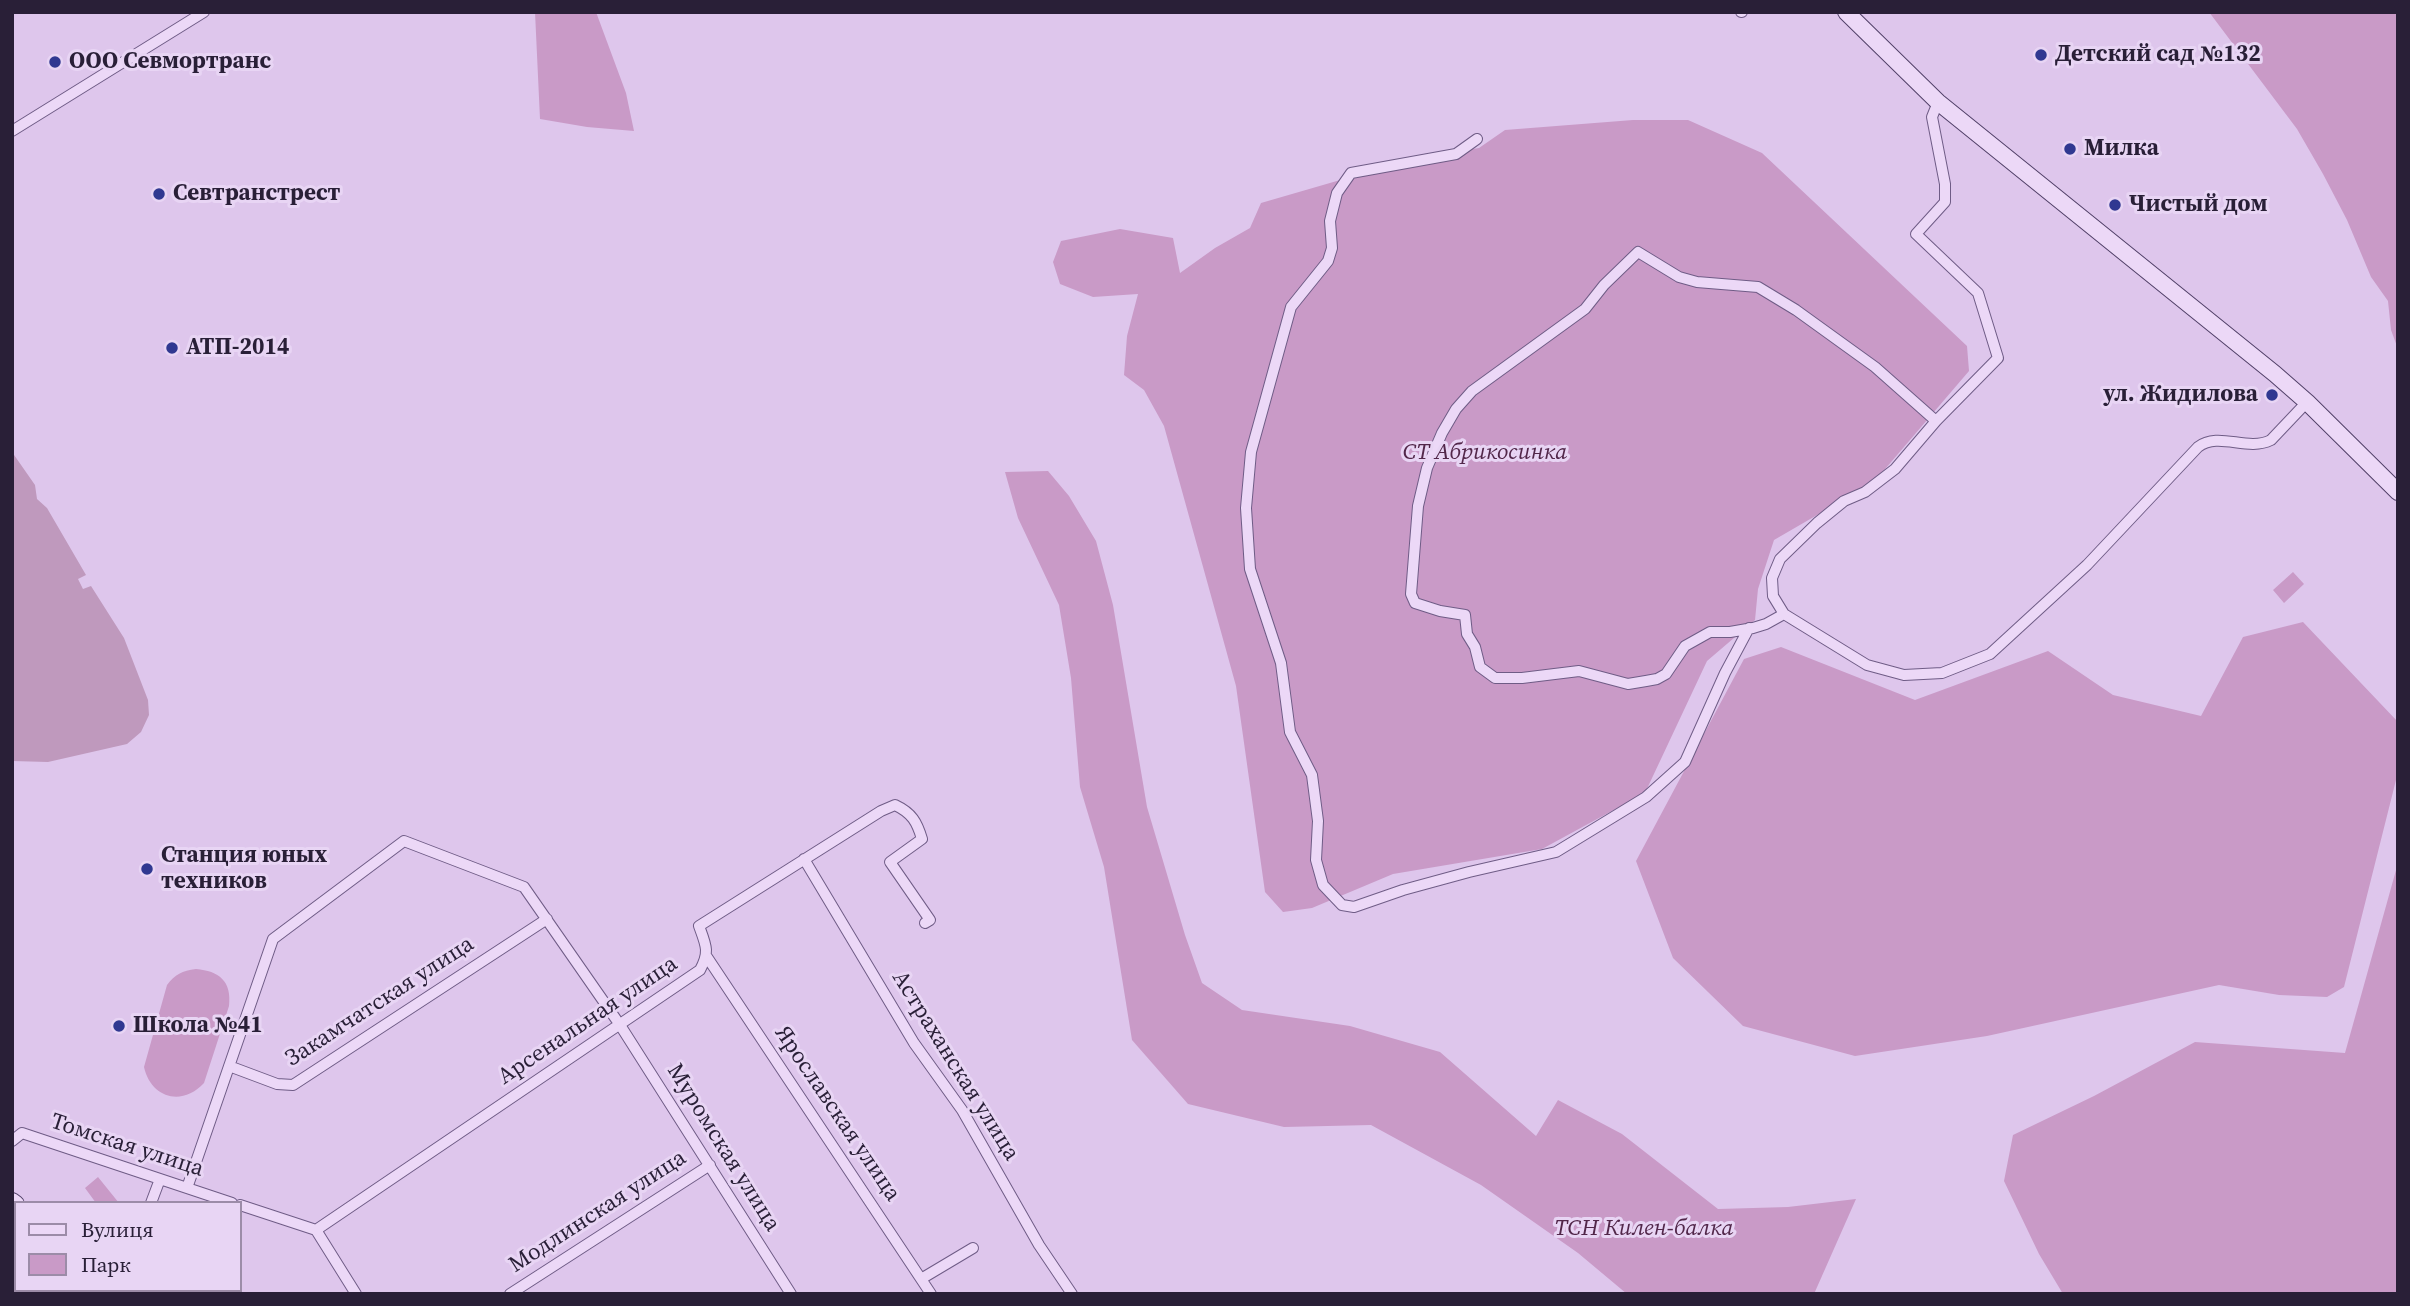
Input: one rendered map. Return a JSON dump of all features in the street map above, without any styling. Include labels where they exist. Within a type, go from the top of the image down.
[{"type":"main road","points":[[1846,12],[1938,102],[2306,402],[2398,492]]},
{"type":"street","points":[[12,131],[204,12]]},
{"type":"street","points":[[1938,102],[1932,117],[1945,184],[1945,202],[1916,234],[1978,293],[1998,358],[1936,421],[1895,469],[1866,492],[1844,501],[1780,559],[1772,578],[1773,596],[1784,614],[1867,665],[1904,675],[1941,673],[1990,654],[2087,565],[2198,447],[2209,440],[2246,445],[2264,444],[2271,440],[2306,402]]},
{"type":"street","points":[[1476,139],[1456,154],[1351,173],[1337,193],[1330,220],[1332,248],[1328,261],[1291,307],[1251,452],[1246,509],[1250,569],[1280,663],[1290,732],[1312,775],[1318,821],[1316,860],[1323,885],[1342,905],[1354,907],[1456,875],[1556,852],[1646,797],[1685,762],[1725,673],[1749,628]]},
{"type":"street","points":[[1784,614],[1766,624],[1730,632],[1710,632],[1685,646],[1666,674],[1657,679],[1628,684],[1579,671],[1495,678],[1480,667],[1475,647],[1467,634],[1465,615],[1415,603],[1411,594],[1418,506],[1427,468],[1442,433],[1456,409],[1472,391],[1586,309],[1604,285],[1638,252],[1679,277],[1697,282],[1758,287],[1796,310],[1875,367],[1936,421]]},
{"type":"street","name":"Арсенальная улица","points":[[316,1230],[700,970],[707,957],[706,944],[699,926],[881,811],[895,805],[909,811],[922,839],[890,862],[930,920],[925,923]]},
{"type":"street","name":"Муромская улица","points":[[229,1066],[273,939],[404,841],[524,887],[620,1025],[791,1294]]},
{"type":"street","name":"Астраханская улица","points":[[804,859],[914,1043],[962,1110],[1039,1245],[1072,1294]]},
{"type":"street","name":"Закамчатская улица","points":[[229,1066],[277,1084],[293,1085],[547,919]]},
{"type":"street","name":"Ярославская улица","points":[[707,957],[931,1294]]},
{"type":"street","points":[[187,1188],[229,1066]]},
{"type":"street","name":"Томская улица","points":[[12,1141],[22,1133],[226,1201]]},
{"type":"street","name":"Модлинская улица","points":[[510,1294],[710,1165]]},
{"type":"street","points":[[152,1201],[160,1179]]},
{"type":"street","points":[[242,1206],[316,1230],[356,1294]]},
{"type":"street","points":[[921,1279],[973,1248]]},
{"type":"green space","points":[[535,12],[596,12],[626,93],[634,131],[540,119]]},
{"type":"green space","points":[[2209,12],[2398,12],[2398,349],[2391,330],[2388,301],[2371,277],[2347,220],[2323,174],[2297,129]]},
{"type":"green space","name":"СТ Абрикосинка","points":[[1633,120],[1688,120],[1762,153],[1967,346],[1969,371],[1874,482],[1774,540],[1758,589],[1755,620],[1707,661],[1645,793],[1542,849],[1393,874],[1312,908],[1283,912],[1265,892],[1236,686],[1164,426],[1144,390],[1124,375],[1127,336],[1138,294],[1093,297],[1060,284],[1053,262],[1061,241],[1120,229],[1173,238],[1180,273],[1215,248],[1250,228],[1261,203],[1416,158],[1479,148],[1505,130]]},
{"type":"green space","name":"ТСН Килен-балка","points":[[1048,471],[1069,496],[1096,541],[1113,605],[1147,807],[1202,983],[1242,1010],[1350,1026],[1440,1052],[1536,1136],[1558,1100],[1622,1134],[1718,1209],[1788,1207],[1856,1199],[1814,1294],[1627,1294],[1578,1253],[1481,1185],[1371,1125],[1284,1127],[1188,1104],[1132,1040],[1104,867],[1080,787],[1071,678],[1059,605],[1018,518],[1005,472]]},
{"type":"green space","points":[[2293,572],[2304,584],[2284,603],[2273,590]]},
{"type":"green space","points":[[2303,622],[2398,722],[2398,772],[2344,987],[2327,997],[2279,995],[2219,985],[1987,1036],[1855,1056],[1743,1026],[1673,958],[1636,861],[1744,659],[1781,647],[1915,700],[2048,651],[2113,695],[2201,716],[2243,637]]},
{"type":"green space","points":[[2398,863],[2398,1294],[2063,1294],[2039,1254],[2004,1181],[2013,1135],[2094,1096],[2195,1042],[2345,1053]]},
{"type":"green space","points":[[196,969],[211,972],[222,979],[228,990],[229,1006],[204,1083],[186,1095],[168,1096],[153,1086],[144,1067],[167,985],[179,974]]},
{"type":"green space","points":[[98,1177],[117,1201],[95,1201],[85,1188]]},
{"type":"shaded area","points":[[12,452],[35,485],[37,499],[47,508],[86,575],[78,579],[83,589],[91,586],[124,638],[148,700],[149,715],[141,732],[127,744],[48,762],[12,761]]},
{"type":"place","name":"Детский сад №132","points":[[2041,55]]},
{"type":"place","name":"ООО Севмортранс","points":[[55,62]]},
{"type":"place","name":"Милка","points":[[2070,149]]},
{"type":"place","name":"Севтранстрест","points":[[159,194]]},
{"type":"place","name":"Чистый дом","points":[[2115,205]]},
{"type":"place","name":"АТП-2014","points":[[172,348]]},
{"type":"place","name":"ул. Жидилова","points":[[2272,395]]},
{"type":"place","name":"Станция юных техников","points":[[147,869]]},
{"type":"place","name":"Школа №41","points":[[119,1026]]}]
